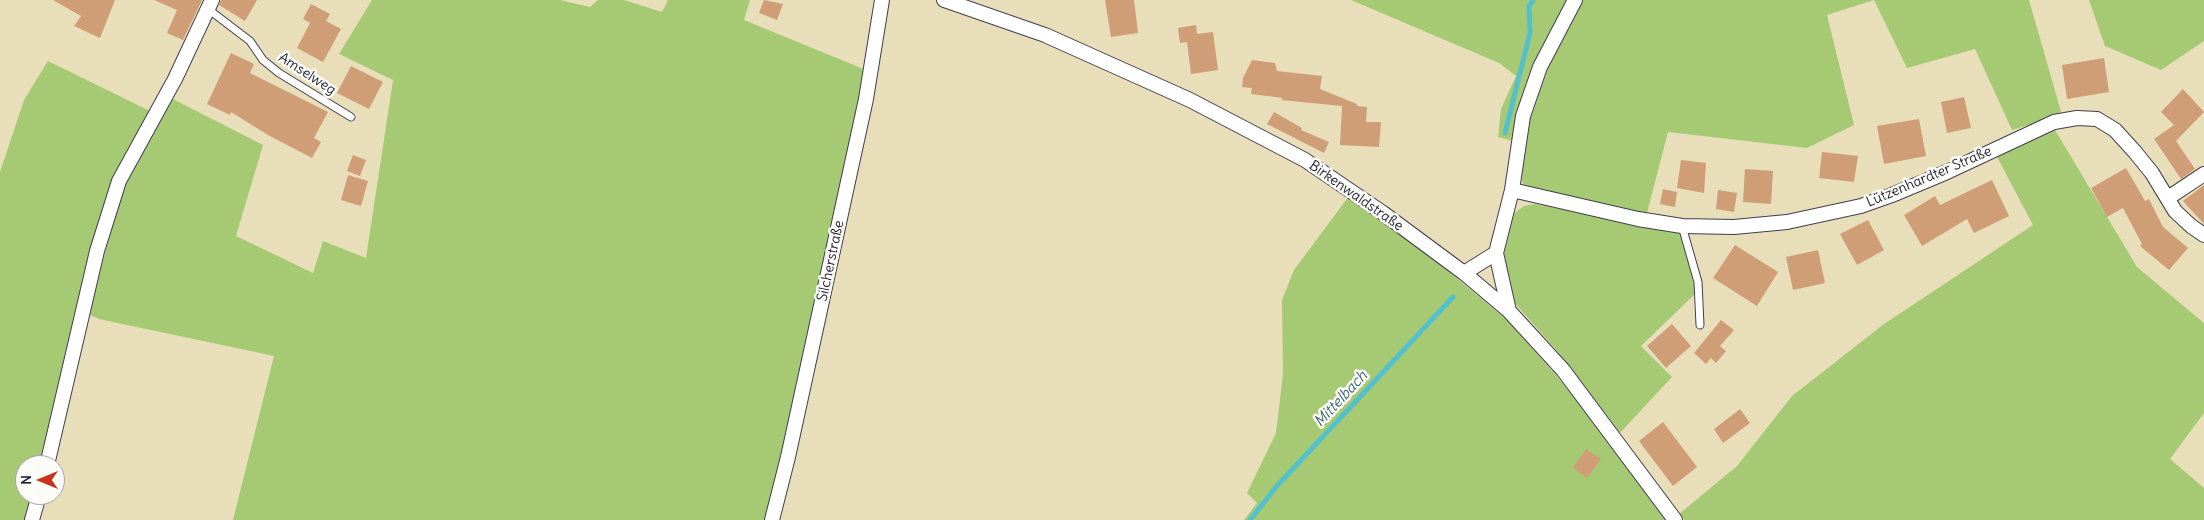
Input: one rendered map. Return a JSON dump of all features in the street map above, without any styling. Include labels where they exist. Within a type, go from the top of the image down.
[{"type":"street","name":"Silcherstraße","points":[[772,520],[788,457],[866,98],[882,0]]},
{"type":"street","name":"Birkenwaldstraße","points":[[944,0],[1045,35],[1190,100],[1305,160],[1375,208],[1464,273],[1509,311],[1563,370],[1675,520]]},
{"type":"street","points":[[1509,311],[1496,253],[1512,190],[1523,116],[1540,67],[1575,0]]},
{"type":"street","points":[[48,455],[97,251],[119,181],[175,79],[210,4]]},
{"type":"street","name":"Lützenhardter Straße","points":[[1512,190],[1638,219],[1682,226],[1734,227],[1788,222],[1861,206],[1947,172],[2054,122],[2077,118],[2097,119],[2115,130],[2141,159],[2175,211],[2204,235]]},
{"type":"street","points":[[2168,198],[2204,174]]},
{"type":"street","points":[[1464,273],[1496,253]]},
{"type":"street","points":[[32,520],[36,505]]},
{"type":"lane","name":"Amselweg","points":[[210,4],[250,41],[264,60],[279,73],[351,116]]},
{"type":"lane","points":[[1682,226],[1698,282],[1700,325]]},
{"type":"green space","points":[[372,0],[560,0],[590,7],[598,0],[624,0],[662,12],[668,0],[750,0],[744,20],[866,70],[766,520],[233,520],[274,356],[99,319],[88,314],[125,181],[171,98],[263,145],[236,236],[313,273],[323,241],[366,258],[393,80],[339,54]]},
{"type":"green space","points":[[1351,0],[1571,0],[1513,141],[1498,137],[1501,109],[1516,76],[1499,63]]},
{"type":"green space","points":[[1582,0],[1874,0],[1827,15],[1854,125],[1807,148],[1668,132],[1647,213],[1534,191],[1523,184],[1519,171],[1532,108],[1554,49]]},
{"type":"green space","points":[[1874,0],[2029,0],[2062,115],[2012,130],[1975,49],[1907,68]]},
{"type":"green space","points":[[2089,0],[2204,0],[2204,41],[2161,70],[2105,46]]},
{"type":"green space","points":[[48,61],[150,111],[122,162],[45,455],[15,455],[15,505],[32,505],[28,520],[0,520],[0,172],[24,100]]},
{"type":"green space","points":[[2055,130],[2137,267],[2204,323],[2204,413],[2170,459],[2204,488],[2204,520],[1684,520],[1679,514],[1737,466],[1792,396],[1884,324],[2033,225],[1996,155]]},
{"type":"green space","points":[[1349,196],[1448,271],[1507,320],[1569,390],[1667,520],[1244,520],[1257,503],[1247,493],[1276,433],[1283,374],[1282,300],[1294,270]]},
{"type":"green space","points":[[1535,204],[1681,232],[1696,293],[1641,346],[1672,377],[1620,433],[1558,352],[1512,300],[1504,255],[1513,214],[1524,206]]},
{"type":"building","points":[[53,0],[115,0],[100,38],[74,26],[81,16]]},
{"type":"building","points":[[154,0],[202,0],[183,40],[167,33],[177,10]]},
{"type":"building","points":[[221,0],[257,0],[245,21],[219,5]]},
{"type":"building","points":[[764,0],[783,4],[777,20],[759,13]]},
{"type":"building","points":[[1105,0],[1134,0],[1138,33],[1111,37]]},
{"type":"building","points":[[311,4],[330,14],[326,21],[341,29],[323,62],[297,48],[310,23],[303,19]]},
{"type":"building","points":[[1196,25],[1197,34],[1213,32],[1218,70],[1191,74],[1187,42],[1180,43],[1178,28]]},
{"type":"building","points":[[231,53],[254,64],[250,73],[328,112],[314,138],[321,142],[312,158],[268,135],[231,112],[230,115],[207,104]]},
{"type":"building","points":[[2104,58],[2109,92],[2067,99],[2062,65]]},
{"type":"building","points":[[1252,60],[1275,63],[1277,71],[1322,76],[1320,89],[1357,104],[1357,106],[1367,107],[1366,122],[1381,122],[1379,147],[1340,145],[1342,106],[1281,100],[1283,98],[1251,94],[1252,88],[1242,87],[1243,78]]},
{"type":"building","points":[[351,66],[383,82],[369,109],[337,93]]},
{"type":"building","points":[[2183,89],[2204,112],[2176,141],[2195,169],[2181,179],[2154,139],[2174,125],[2161,112]]},
{"type":"building","points":[[1964,97],[1971,128],[1947,133],[1941,102]]},
{"type":"building","points":[[1274,112],[1302,128],[1301,130],[1329,142],[1324,153],[1267,124]]},
{"type":"building","points":[[1919,119],[1926,156],[1884,164],[1877,126]]},
{"type":"building","points":[[1822,152],[1858,156],[1854,182],[1819,178]]},
{"type":"building","points":[[353,155],[366,160],[360,176],[347,171]]},
{"type":"building","points":[[1681,160],[1706,163],[1704,193],[1677,188]]},
{"type":"building","points":[[2126,168],[2145,201],[2149,199],[2163,227],[2188,248],[2169,270],[2140,246],[2142,244],[2123,208],[2107,217],[2091,188]]},
{"type":"building","points":[[1745,169],[1773,171],[1771,204],[1743,202]]},
{"type":"building","points":[[348,175],[368,181],[361,206],[341,200]]},
{"type":"building","points":[[1992,180],[2009,216],[1974,233],[1967,219],[1922,246],[1904,215],[1935,196],[1940,205]]},
{"type":"building","points":[[2204,185],[2204,224],[2183,201]]},
{"type":"building","points":[[1663,189],[1677,192],[1675,207],[1660,204]]},
{"type":"building","points":[[1718,190],[1737,193],[1734,212],[1716,209]]},
{"type":"building","points":[[1868,220],[1884,250],[1857,265],[1840,234]]},
{"type":"building","points":[[1735,245],[1778,272],[1757,306],[1713,278]]},
{"type":"building","points":[[1818,250],[1825,283],[1793,290],[1786,257]]},
{"type":"building","points":[[1721,320],[1734,330],[1720,346],[1726,351],[1716,363],[1711,358],[1706,364],[1694,353]]},
{"type":"building","points":[[1672,324],[1691,346],[1666,368],[1647,346]]},
{"type":"building","points":[[1740,409],[1750,423],[1723,443],[1714,429]]},
{"type":"building","points":[[1663,422],[1697,467],[1673,486],[1639,441]]},
{"type":"building","points":[[1586,449],[1601,459],[1587,478],[1573,468]]},
{"type":"waterway","name":"Mittelbach","points":[[1505,133],[1530,33],[1529,6],[1533,0]]},
{"type":"waterway","name":"Mittelbach","points":[[1250,520],[1276,487],[1453,297]]}]
